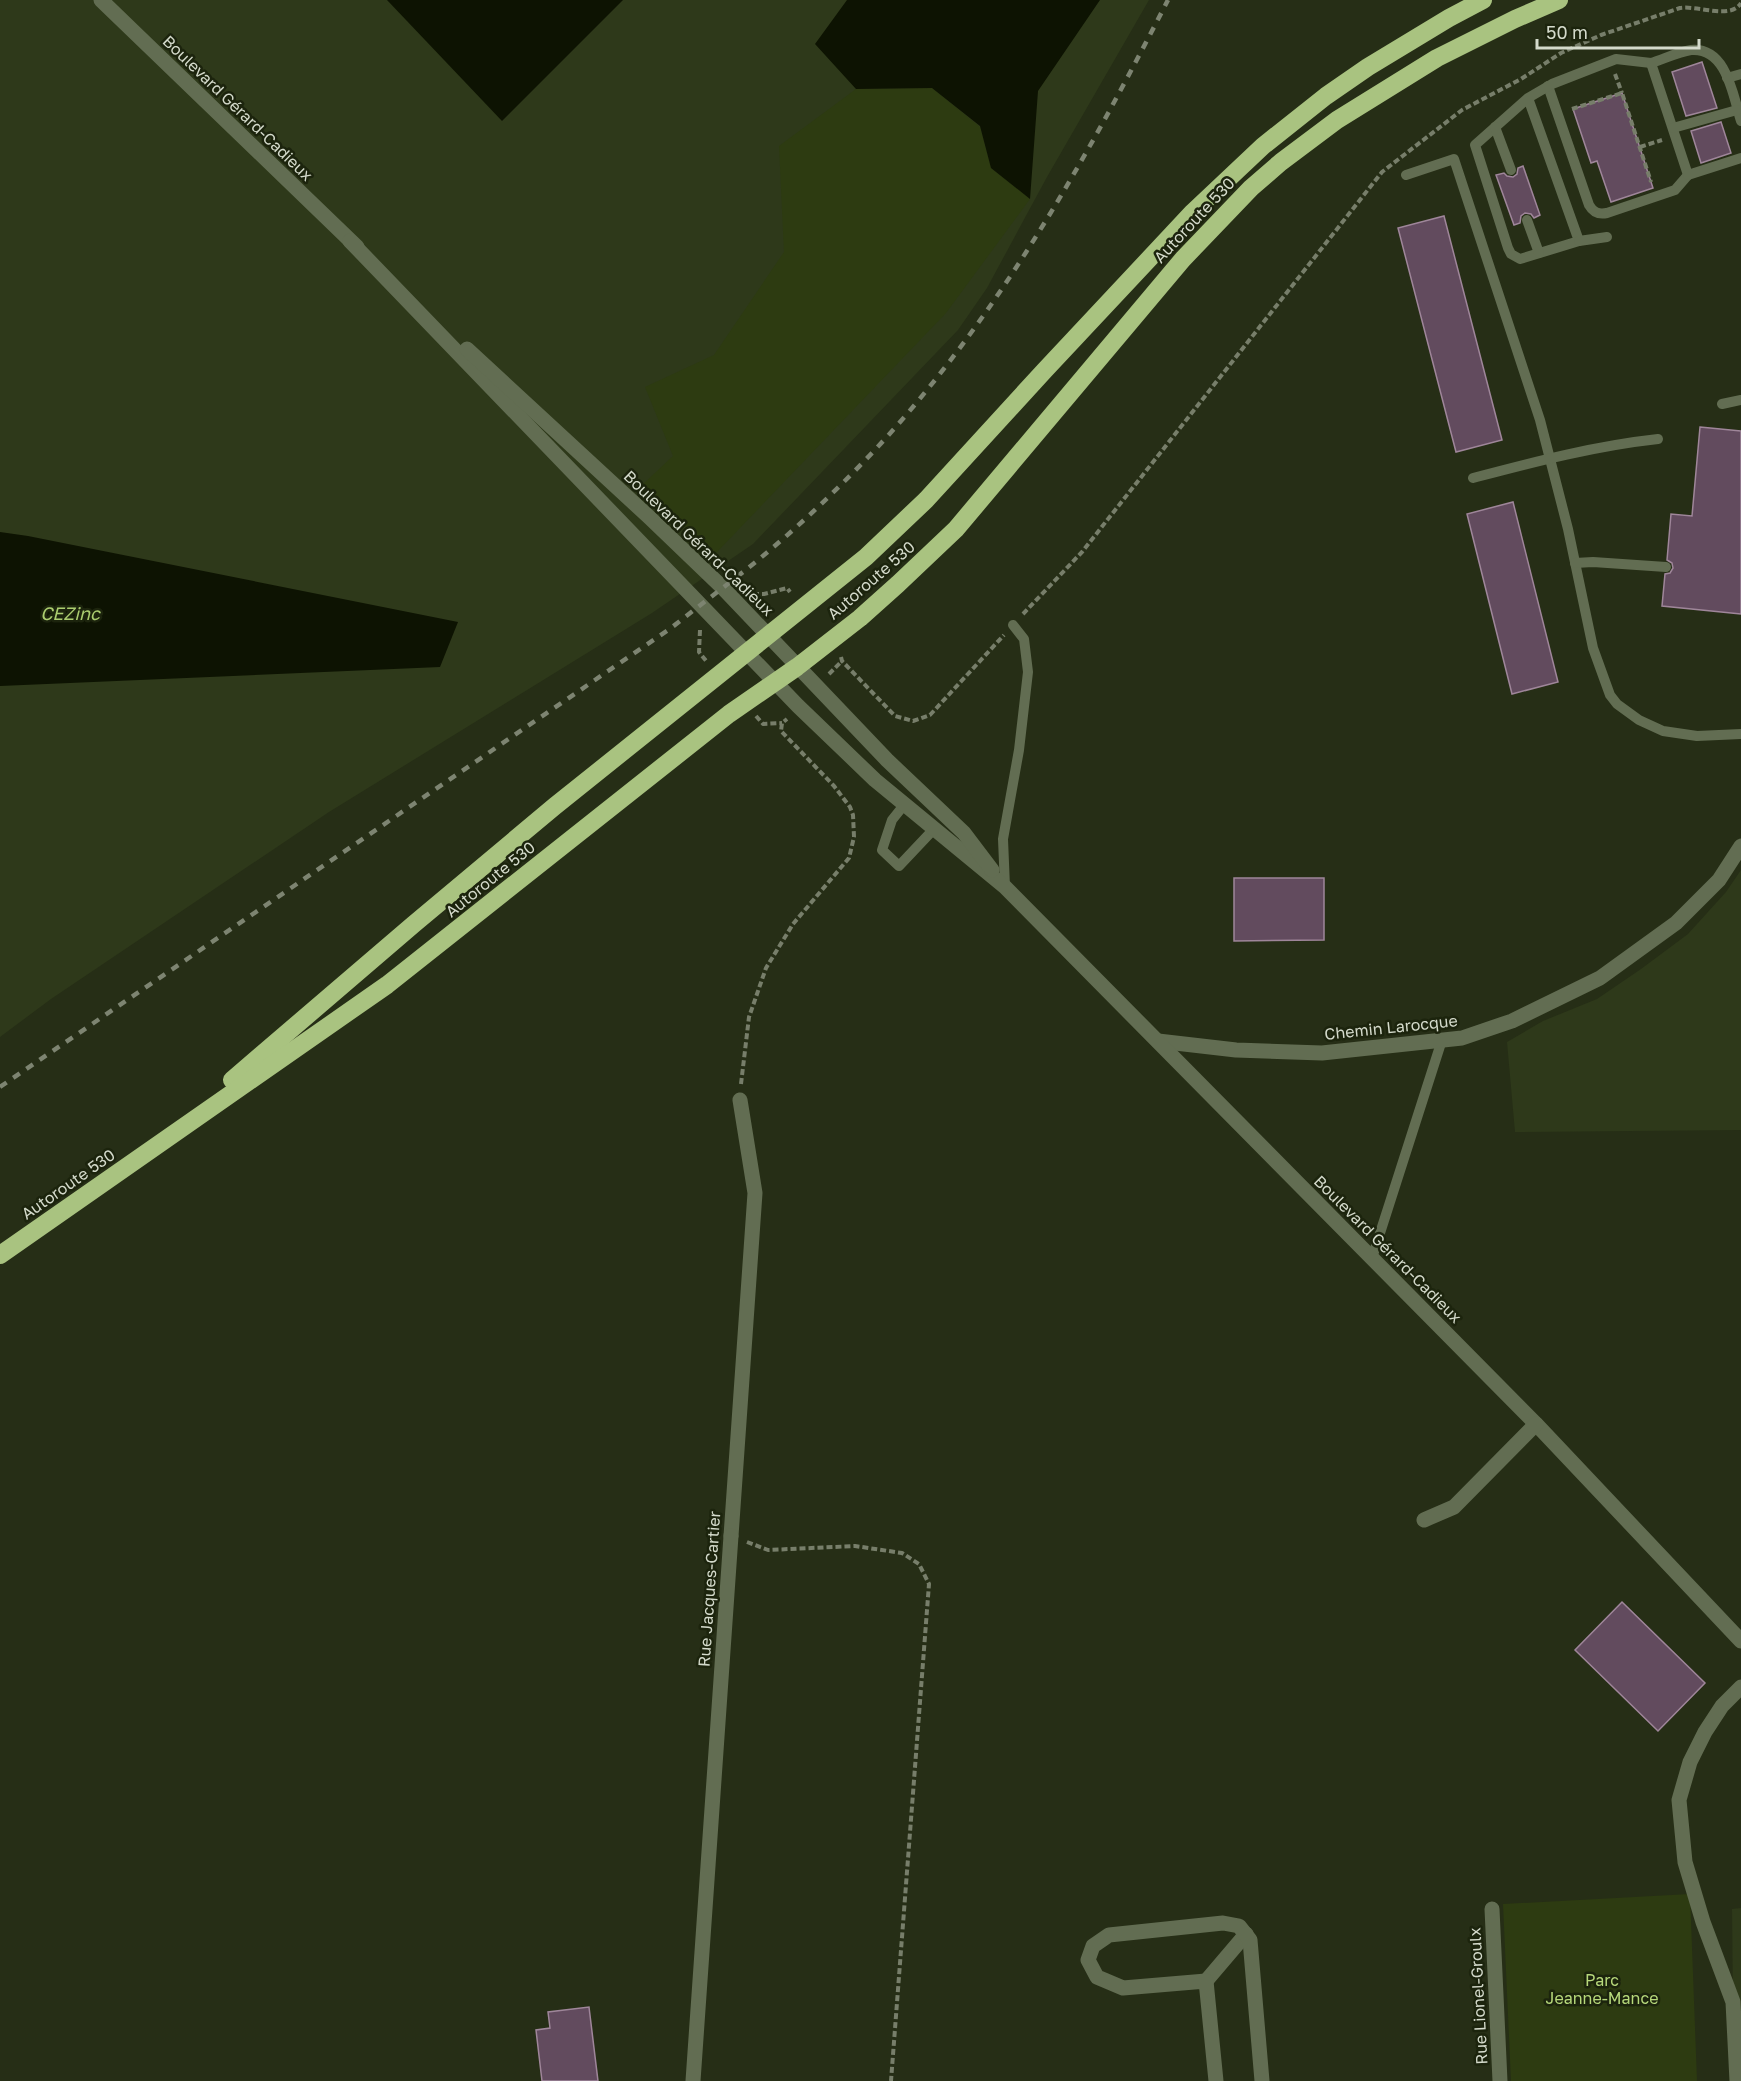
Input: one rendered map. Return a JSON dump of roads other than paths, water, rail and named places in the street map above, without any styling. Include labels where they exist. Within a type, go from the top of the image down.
[{"type":"highway","name":"Autoroute 530","points":[[158,1144],[493,857],[848,572],[906,520],[1125,283],[1247,160],[1354,76],[1422,33],[1483,0]]},
{"type":"highway","name":"Autoroute 530","points":[[0,1255],[387,985],[729,714],[797,667],[860,618],[945,541],[1209,230],[1263,177],[1317,133],[1410,74],[1488,32],[1559,0]]},
{"type":"main road","name":"Boulevard Gérard-Cadieux","points":[[101,0],[350,241],[722,587],[887,760],[964,834],[1005,887]]},
{"type":"main road","name":"Boulevard Gérard-Cadieux","points":[[350,241],[774,682],[904,805],[1005,887],[1536,1424],[1741,1641]]},
{"type":"main road","name":"Chemin Larocque","points":[[1158,1041],[1236,1050],[1322,1053],[1462,1038],[1512,1021],[1600,978],[1676,923],[1719,880],[1741,846]]},
{"type":"main road","name":"Rue Jacques-Cartier","points":[[693,2081],[755,1193],[740,1100]]},
{"type":"main road","points":[[1424,1520],[1454,1507],[1536,1424]]},
{"type":"main road","points":[[1737,2081],[1733,2002],[1703,1922],[1685,1862],[1679,1800],[1690,1762],[1705,1732],[1722,1706],[1741,1687]]},
{"type":"main road","name":"Rue Lionel-Groulx","points":[[1492,1909],[1500,2081]]},
{"type":"main road","points":[[1246,1934],[1206,1981],[1123,1989],[1097,1977],[1088,1960],[1093,1946],[1109,1935],[1223,1923],[1239,1926],[1246,1934],[1250,1940],[1262,2081]]},
{"type":"main road","points":[[1206,1981],[1216,2081]]},
{"type":"lane","points":[[1606,237],[1579,241],[1520,259],[1511,254],[1475,145],[1528,98],[1548,86],[1616,58],[1651,63],[1694,50],[1712,56],[1719,62],[1727,78],[1741,121]]},
{"type":"lane","points":[[1651,63],[1688,175]]},
{"type":"lane","points":[[1727,78],[1741,74]]},
{"type":"lane","points":[[1548,86],[1589,205],[1594,211],[1602,214],[1675,190],[1688,175],[1741,158]]},
{"type":"lane","points":[[1528,98],[1579,241]]},
{"type":"lane","points":[[1674,132],[1737,110]]},
{"type":"lane","points":[[1495,127],[1511,170]]},
{"type":"lane","points":[[1407,175],[1454,159],[1537,409],[1575,563],[1593,648],[1610,695],[1617,704],[1638,720],[1662,731],[1697,735],[1741,734]]},
{"type":"lane","points":[[1527,220],[1539,253]]},
{"type":"lane","points":[[1722,404],[1741,400]]},
{"type":"lane","points":[[1473,478],[1550,457],[1617,443],[1658,439]]},
{"type":"lane","points":[[1575,563],[1666,567]]},
{"type":"lane","points":[[1005,887],[1003,839],[1019,750],[1028,672],[1024,639],[1013,625]]},
{"type":"lane","points":[[904,805],[892,820],[882,850],[899,866],[933,830]]},
{"type":"lane","points":[[1372,1258],[1442,1040]]},
{"type":"water","points":[[387,0],[623,0],[502,121]]},
{"type":"water","points":[[847,0],[1100,0],[1038,91],[1030,199],[991,168],[980,126],[932,88],[856,89],[815,44]]},
{"type":"water","name":"CEZinc","points":[[0,532],[458,622],[440,667],[0,686]]},
{"type":"railway","points":[[0,1087],[671,628],[760,558],[810,514],[873,452],[918,401],[999,293],[1071,178],[1168,0]]},
{"type":"park label","name":"Parc Jeanne-Mance","points":[[1602,1989]]}]
